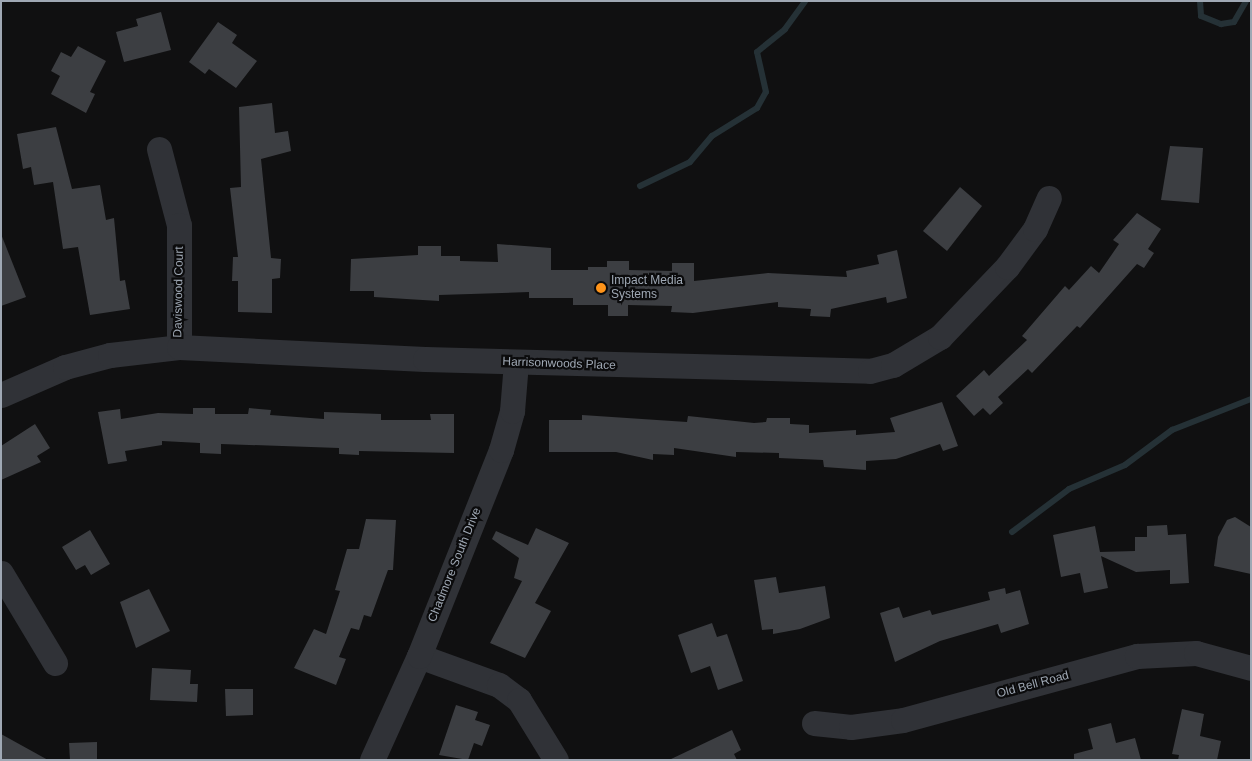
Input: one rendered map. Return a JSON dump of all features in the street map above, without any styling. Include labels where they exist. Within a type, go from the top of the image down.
[{"type":"street","name":"Daviswood Court","points":[[159,149],[179,225],[178,348]]},
{"type":"street","name":"Harrisonwoods Place","points":[[1,395],[65,367],[110,355],[178,348],[778,371],[870,371],[892,365],[940,337],[1007,267],[1035,229],[1048,198]]},
{"type":"street","name":"Chadmore South Drive","points":[[372,760],[419,656],[501,450],[512,411],[516,362]]},
{"type":"street","points":[[1,573],[55,663]]},
{"type":"street","name":"Old Bell Road","points":[[814,722],[851,727],[903,720],[1137,656],[1196,654],[1251,668]]},
{"type":"street","points":[[419,656],[499,685],[519,700],[556,760]]},
{"type":"building","points":[[161,12],[171,50],[124,62],[116,32],[138,26],[136,19]]},
{"type":"building","points":[[218,22],[237,35],[232,43],[257,61],[236,88],[209,69],[205,74],[189,62]]},
{"type":"building","points":[[78,46],[106,61],[90,92],[95,94],[86,113],[51,94],[60,76],[51,71],[61,52],[71,57]]},
{"type":"building","points":[[272,103],[275,133],[288,131],[291,151],[261,159],[271,258],[281,259],[280,278],[272,279],[272,313],[238,312],[238,281],[232,281],[233,257],[238,257],[230,188],[241,187],[239,107]]},
{"type":"building","points":[[56,127],[72,189],[100,185],[106,220],[114,218],[120,281],[125,280],[130,309],[90,315],[78,247],[63,249],[53,182],[34,185],[31,167],[23,169],[17,134]]},
{"type":"building","points":[[1170,146],[1203,148],[1199,203],[1161,200]]},
{"type":"building","points":[[960,187],[982,206],[947,251],[923,231]]},
{"type":"building","points":[[1137,213],[1161,229],[1148,249],[1154,253],[1144,268],[1137,264],[1080,328],[1077,326],[1032,373],[1028,369],[998,397],[1003,403],[990,415],[983,408],[974,416],[956,396],[984,370],[989,376],[1027,340],[1022,336],[1065,286],[1069,290],[1091,266],[1099,273],[1119,244],[1113,240]]},
{"type":"building","points":[[1,234],[26,297],[1,306]]},
{"type":"building","points":[[497,244],[551,248],[551,270],[588,270],[588,267],[607,267],[607,261],[629,261],[629,270],[672,271],[672,263],[694,263],[694,281],[768,273],[847,277],[846,271],[879,264],[877,255],[897,250],[907,298],[887,303],[886,297],[831,309],[830,317],[810,316],[811,309],[778,307],[778,302],[693,313],[671,312],[672,306],[628,305],[628,316],[608,316],[608,305],[573,305],[573,298],[529,298],[529,292],[439,295],[439,301],[374,297],[374,291],[350,291],[351,259],[418,255],[418,246],[441,246],[441,256],[460,256],[460,261],[498,262]]},
{"type":"building","points":[[942,402],[958,446],[943,451],[940,444],[896,459],[866,461],[866,470],[824,467],[823,460],[779,458],[779,453],[736,452],[736,457],[674,448],[674,455],[653,454],[653,460],[616,452],[549,452],[549,420],[582,420],[582,415],[687,422],[688,416],[754,423],[766,422],[767,418],[790,418],[790,424],[809,425],[809,433],[856,430],[856,435],[895,432],[890,418]]},
{"type":"building","points":[[193,408],[215,408],[215,414],[248,414],[249,408],[271,410],[270,415],[324,419],[324,412],[381,414],[381,420],[431,420],[430,414],[454,414],[454,453],[359,451],[359,455],[339,454],[339,448],[221,444],[221,454],[200,453],[200,443],[162,441],[162,445],[125,451],[127,461],[108,464],[98,412],[120,409],[121,419],[158,413],[193,414]]},
{"type":"building","points":[[35,424],[50,448],[37,456],[41,462],[1,480],[1,446]]},
{"type":"building","points":[[1235,517],[1251,527],[1251,574],[1214,566],[1218,537],[1227,520]]},
{"type":"building","points":[[366,519],[396,520],[393,570],[388,570],[371,617],[364,615],[359,630],[351,628],[339,657],[346,659],[336,685],[294,668],[314,629],[326,634],[340,591],[335,590],[347,549],[359,549]]},
{"type":"building","points":[[1167,525],[1168,535],[1186,534],[1189,583],[1170,584],[1170,570],[1136,572],[1101,556],[1108,588],[1084,593],[1080,573],[1061,577],[1053,535],[1095,526],[1100,552],[1135,551],[1135,537],[1147,537],[1147,526]]},
{"type":"building","points":[[536,528],[569,543],[535,603],[551,611],[525,658],[490,643],[522,581],[514,578],[519,558],[492,539],[496,531],[528,545]]},
{"type":"building","points":[[90,530],[110,564],[91,575],[85,565],[76,570],[62,547]]},
{"type":"building","points":[[776,577],[779,593],[825,586],[830,618],[800,629],[773,634],[773,629],[762,630],[754,580]]},
{"type":"building","points":[[1005,588],[1006,594],[1020,590],[1029,624],[1001,633],[998,624],[940,641],[895,662],[880,613],[899,607],[903,618],[930,610],[932,615],[990,600],[988,592]]},
{"type":"building","points":[[149,589],[170,631],[136,648],[120,602]]},
{"type":"building","points":[[712,623],[717,637],[727,634],[743,681],[718,690],[710,666],[691,673],[678,635]]},
{"type":"building","points":[[152,668],[191,670],[190,684],[198,684],[197,702],[150,700]]},
{"type":"building","points":[[225,689],[253,689],[253,715],[226,716]]},
{"type":"building","points":[[456,705],[478,712],[475,720],[490,725],[482,746],[474,743],[468,760],[439,755]]},
{"type":"building","points":[[1182,709],[1204,714],[1200,736],[1221,741],[1217,760],[1178,760],[1179,755],[1172,754]]},
{"type":"building","points":[[1111,723],[1116,743],[1135,738],[1141,760],[1074,760],[1074,754],[1093,749],[1088,729]]},
{"type":"building","points":[[732,730],[741,750],[734,754],[737,760],[669,760]]},
{"type":"building","points":[[1,734],[48,760],[1,760]]},
{"type":"building","points":[[97,742],[97,760],[70,760],[69,743]]},
{"type":"waterway","points":[[640,186],[690,162],[712,136],[757,108],[766,92],[757,52],[785,29],[805,1]]},
{"type":"waterway","points":[[1200,1],[1201,16],[1221,24],[1234,22],[1246,1]]},
{"type":"waterway","points":[[1012,532],[1069,489],[1125,465],[1172,430],[1251,399]]},
{"type":"place","name":"Impact Media Systems","points":[[601,288]]}]
